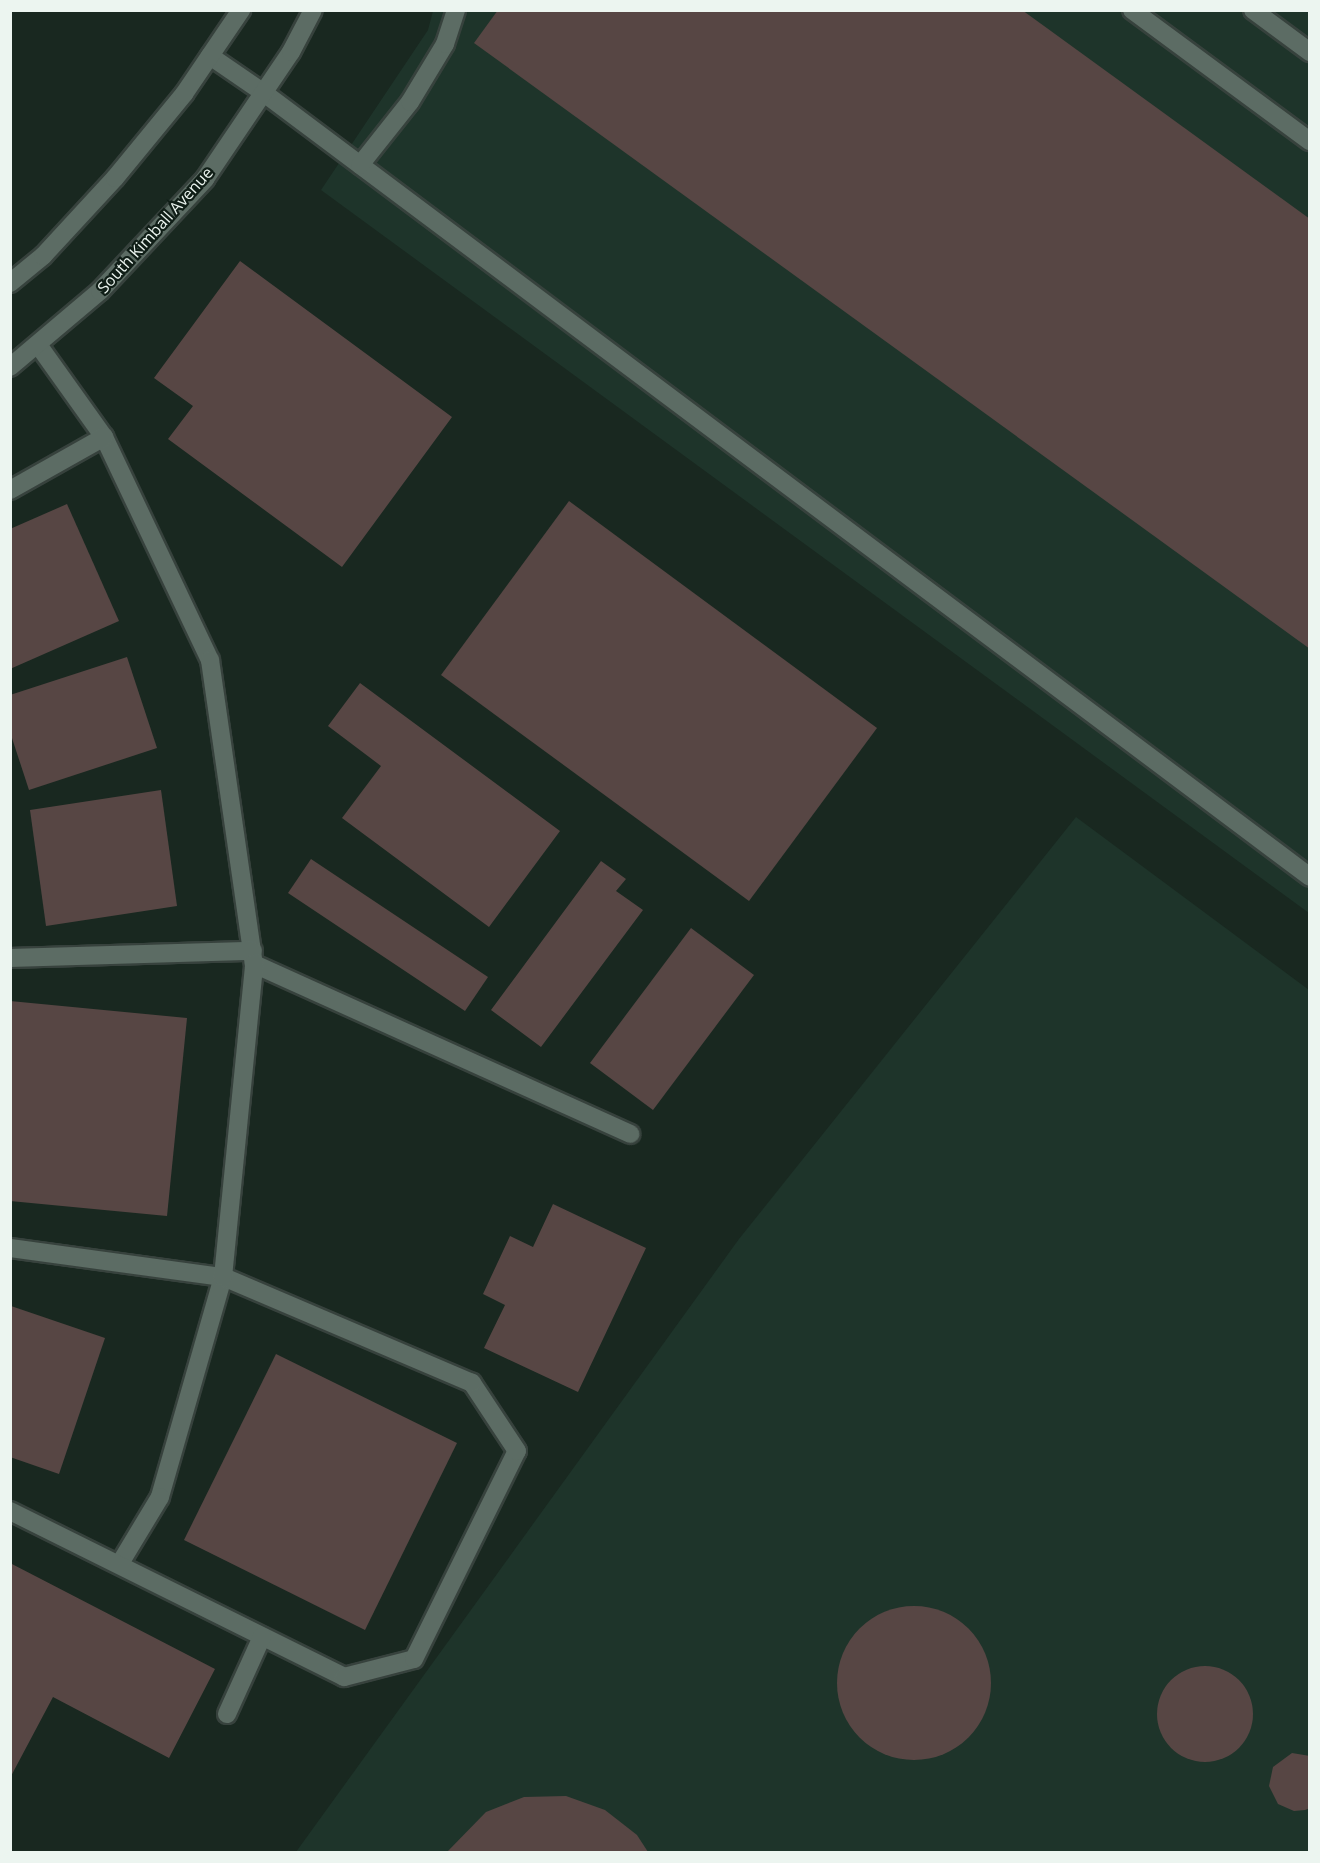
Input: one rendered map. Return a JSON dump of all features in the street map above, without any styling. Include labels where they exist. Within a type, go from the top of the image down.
[{"type":"main road","points":[[10,284],[43,256],[115,178],[184,94],[241,10]]},
{"type":"main road","name":"South Kimball Avenue","points":[[10,367],[39,346],[100,291],[205,179],[264,93],[313,10]]},
{"type":"main road","points":[[360,165],[410,102],[445,44],[456,10]]},
{"type":"main road","points":[[1132,10],[1309,141]]},
{"type":"main road","points":[[1253,10],[1310,52]]},
{"type":"main road","points":[[210,56],[264,93],[1310,877]]},
{"type":"main road","points":[[39,346],[104,437],[210,660],[254,958],[224,1277],[160,1497],[118,1565]]},
{"type":"main road","points":[[10,490],[104,437]]},
{"type":"main road","points":[[10,958],[254,958],[630,1134]]},
{"type":"main road","points":[[10,1248],[224,1277],[472,1383],[517,1451],[414,1659],[344,1677],[10,1511]]},
{"type":"main road","points":[[227,1714],[262,1637]]},
{"type":"shaded area","points":[[433,11],[1309,11],[1309,913],[321,190],[428,30]]},
{"type":"shaded area","points":[[1076,817],[1309,990],[1309,1852],[296,1852],[739,1239]]},
{"type":"building","points":[[498,10],[1022,10],[1310,219],[1310,649],[474,43]]},
{"type":"building","points":[[240,261],[452,417],[342,567],[168,439],[193,406],[154,378]]},
{"type":"building","points":[[569,501],[877,728],[749,901],[441,675]]},
{"type":"building","points":[[67,504],[119,621],[10,669],[10,529]]},
{"type":"building","points":[[127,657],[157,748],[29,790],[10,732],[10,695]]},
{"type":"building","points":[[360,683],[560,831],[489,927],[342,818],[381,766],[328,726]]},
{"type":"building","points":[[161,790],[177,906],[46,926],[30,810]]},
{"type":"building","points":[[311,859],[488,977],[465,1011],[288,893]]},
{"type":"building","points":[[601,861],[626,879],[616,891],[643,910],[541,1047],[491,1010]]},
{"type":"building","points":[[691,928],[754,975],[653,1110],[590,1063]]},
{"type":"building","points":[[10,1001],[187,1018],[167,1216],[10,1201]]},
{"type":"building","points":[[553,1204],[646,1248],[578,1392],[484,1348],[505,1305],[483,1294],[510,1236],[533,1247]]},
{"type":"building","points":[[11,1306],[105,1338],[59,1474],[10,1457]]},
{"type":"building","points":[[276,1354],[457,1443],[365,1630],[184,1540]]},
{"type":"building","points":[[10,1563],[215,1669],[169,1758],[53,1697],[10,1778]]},
{"type":"building","points":[[914,1606],[929,1607],[943,1612],[969,1628],[985,1654],[990,1668],[990,1698],[985,1712],[969,1738],[943,1754],[929,1759],[914,1760],[899,1759],[885,1754],[859,1738],[843,1712],[838,1698],[837,1683],[838,1668],[843,1654],[859,1628],[885,1612],[899,1607]]},
{"type":"building","points":[[1205,1666],[1223,1670],[1239,1680],[1249,1696],[1253,1714],[1249,1732],[1239,1748],[1223,1758],[1205,1762],[1187,1758],[1171,1748],[1161,1732],[1157,1714],[1161,1696],[1171,1680],[1187,1670]]},
{"type":"building","points":[[1292,1753],[1310,1756],[1310,1808],[1305,1810],[1294,1811],[1278,1804],[1269,1786],[1273,1767]]},
{"type":"building","points":[[566,1796],[605,1810],[637,1835],[648,1852],[447,1852],[486,1812],[524,1797]]}]
